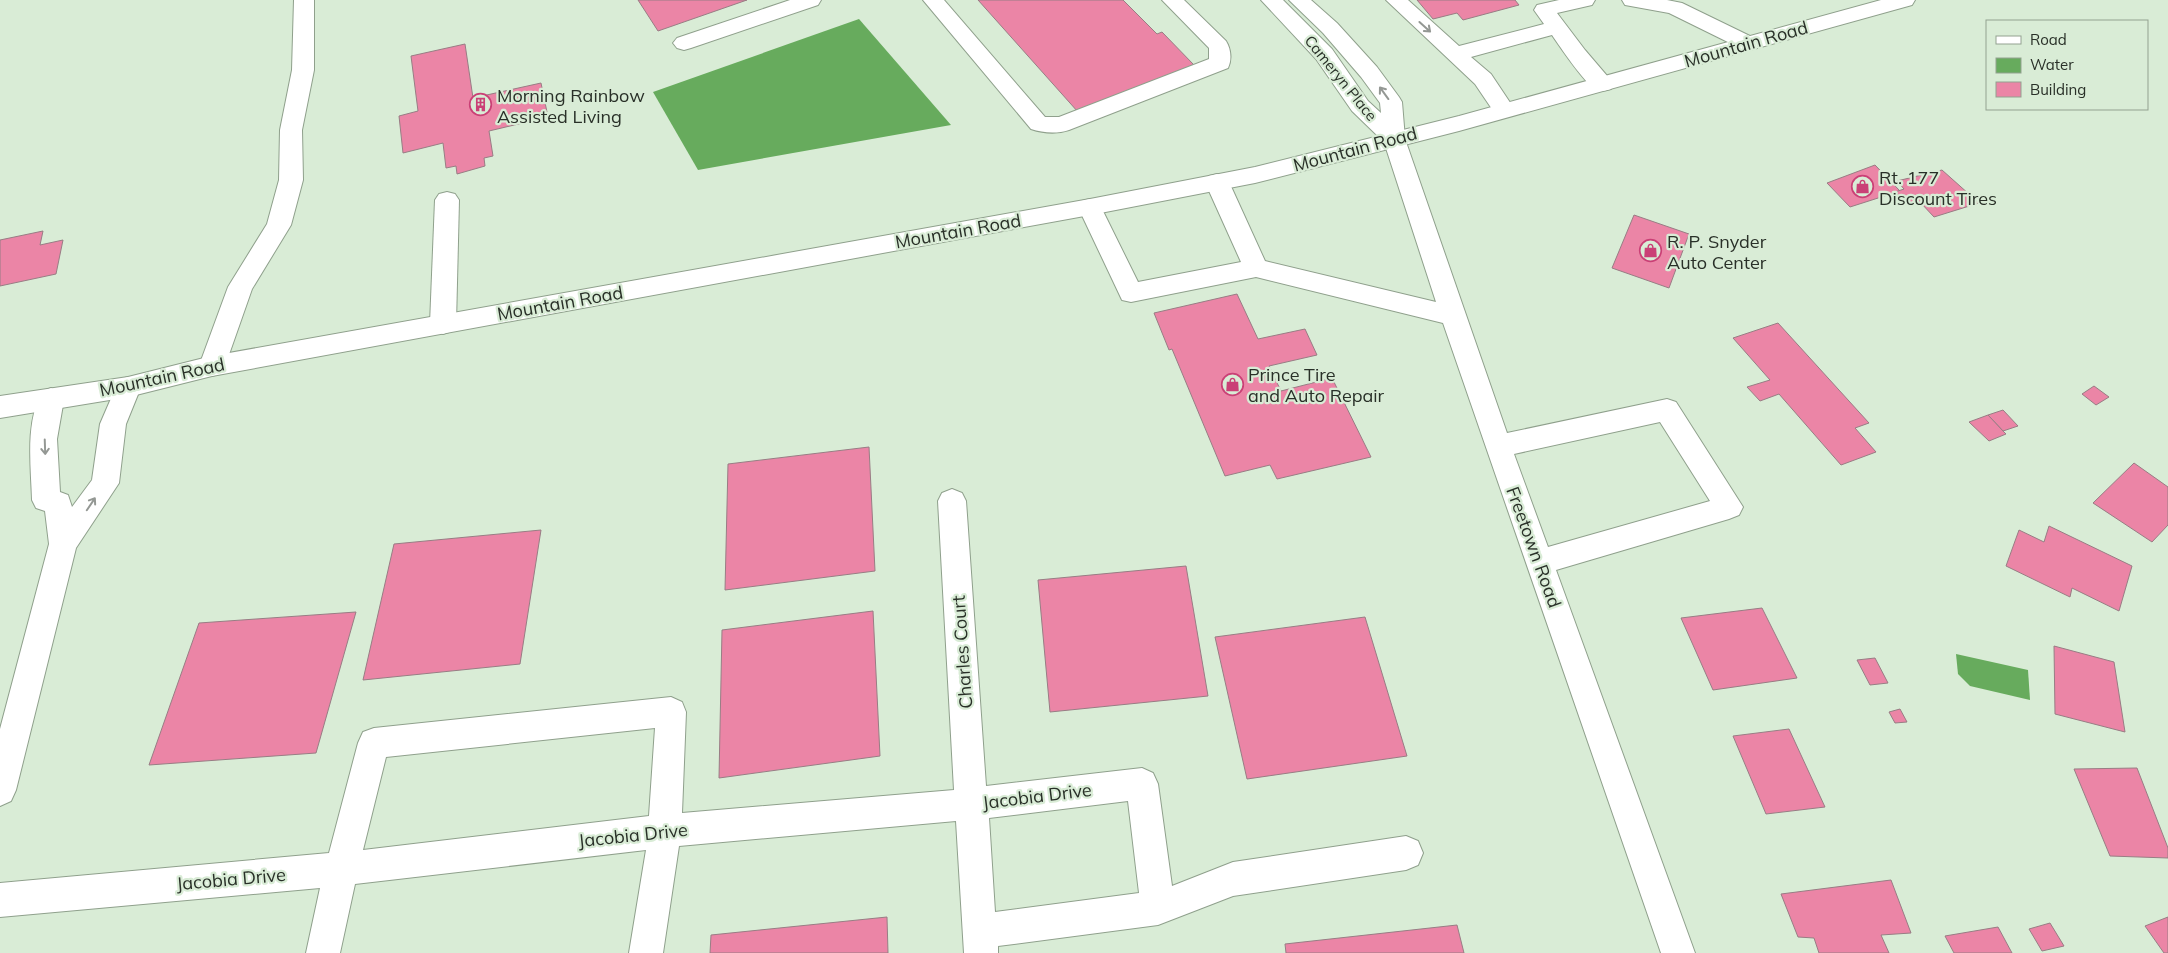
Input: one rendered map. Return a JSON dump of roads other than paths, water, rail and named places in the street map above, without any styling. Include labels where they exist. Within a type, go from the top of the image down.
[{"type":"street","points":[[212,366],[240,287],[279,225],[291,180],[290,130],[303,70],[304,0]]},
{"type":"street","points":[[684,43],[811,0]]},
{"type":"street","points":[[932,0],[1039,124],[1061,125],[1220,63],[1219,46],[1172,0]]},
{"type":"street","name":"Cameryn Place","points":[[1271,0],[1324,54],[1360,106],[1394,139]]},
{"type":"street","name":"Cameryn Place","points":[[1300,0],[1330,28],[1369,72],[1391,102],[1394,139]]},
{"type":"street","points":[[1396,0],[1483,79],[1504,110]]},
{"type":"street","points":[[1539,5],[1585,0]]},
{"type":"street","points":[[1632,0],[1675,8],[1747,43]]},
{"type":"street","name":"Mountain Road","points":[[0,407],[128,387],[212,366],[1090,207],[1217,182],[1308,162],[1604,84],[1905,0]]},
{"type":"street","points":[[1539,5],[1577,55],[1604,84]]},
{"type":"street","points":[[1455,54],[1558,28]]},
{"type":"street","name":"Freetown Road","points":[[1394,139],[1452,316],[1678,953]]},
{"type":"street","points":[[1217,182],[1256,268]]},
{"type":"street","points":[[443,324],[447,200]]},
{"type":"street","points":[[1090,207],[1131,293],[1256,268],[1452,316]]},
{"type":"street","points":[[0,790],[63,544],[105,483],[113,424],[128,387]]},
{"type":"street","points":[[51,399],[44,439],[46,500],[58,503],[63,544]]},
{"type":"street","points":[[1498,446],[1667,410],[1729,507],[1539,562]]},
{"type":"street","name":"Charles Court","points":[[952,501],[980,942]]},
{"type":"street","points":[[323,953],[340,869],[374,743],[671,712],[665,831],[646,953]]},
{"type":"street","name":"Jacobia Drive","points":[[0,900],[340,869],[665,831],[972,804],[1142,784],[1158,908]]},
{"type":"street","points":[[980,942],[1158,908],[1233,879],[1406,853]]},
{"type":"water","points":[[859,19],[951,125],[698,170],[653,92]]},
{"type":"water","points":[[1956,654],[2028,670],[2030,700],[1970,686],[1958,674]]},
{"type":"place","name":"Morning Rainbow Assisted Living","points":[[481,105]]},
{"type":"place","name":"Rt. 177 Discount Tires","points":[[1863,187]]},
{"type":"place","name":"R. P. Snyder Auto Center","points":[[1651,251]]},
{"type":"place","name":"Prince Tire and Auto Repair","points":[[1232,384]]}]
